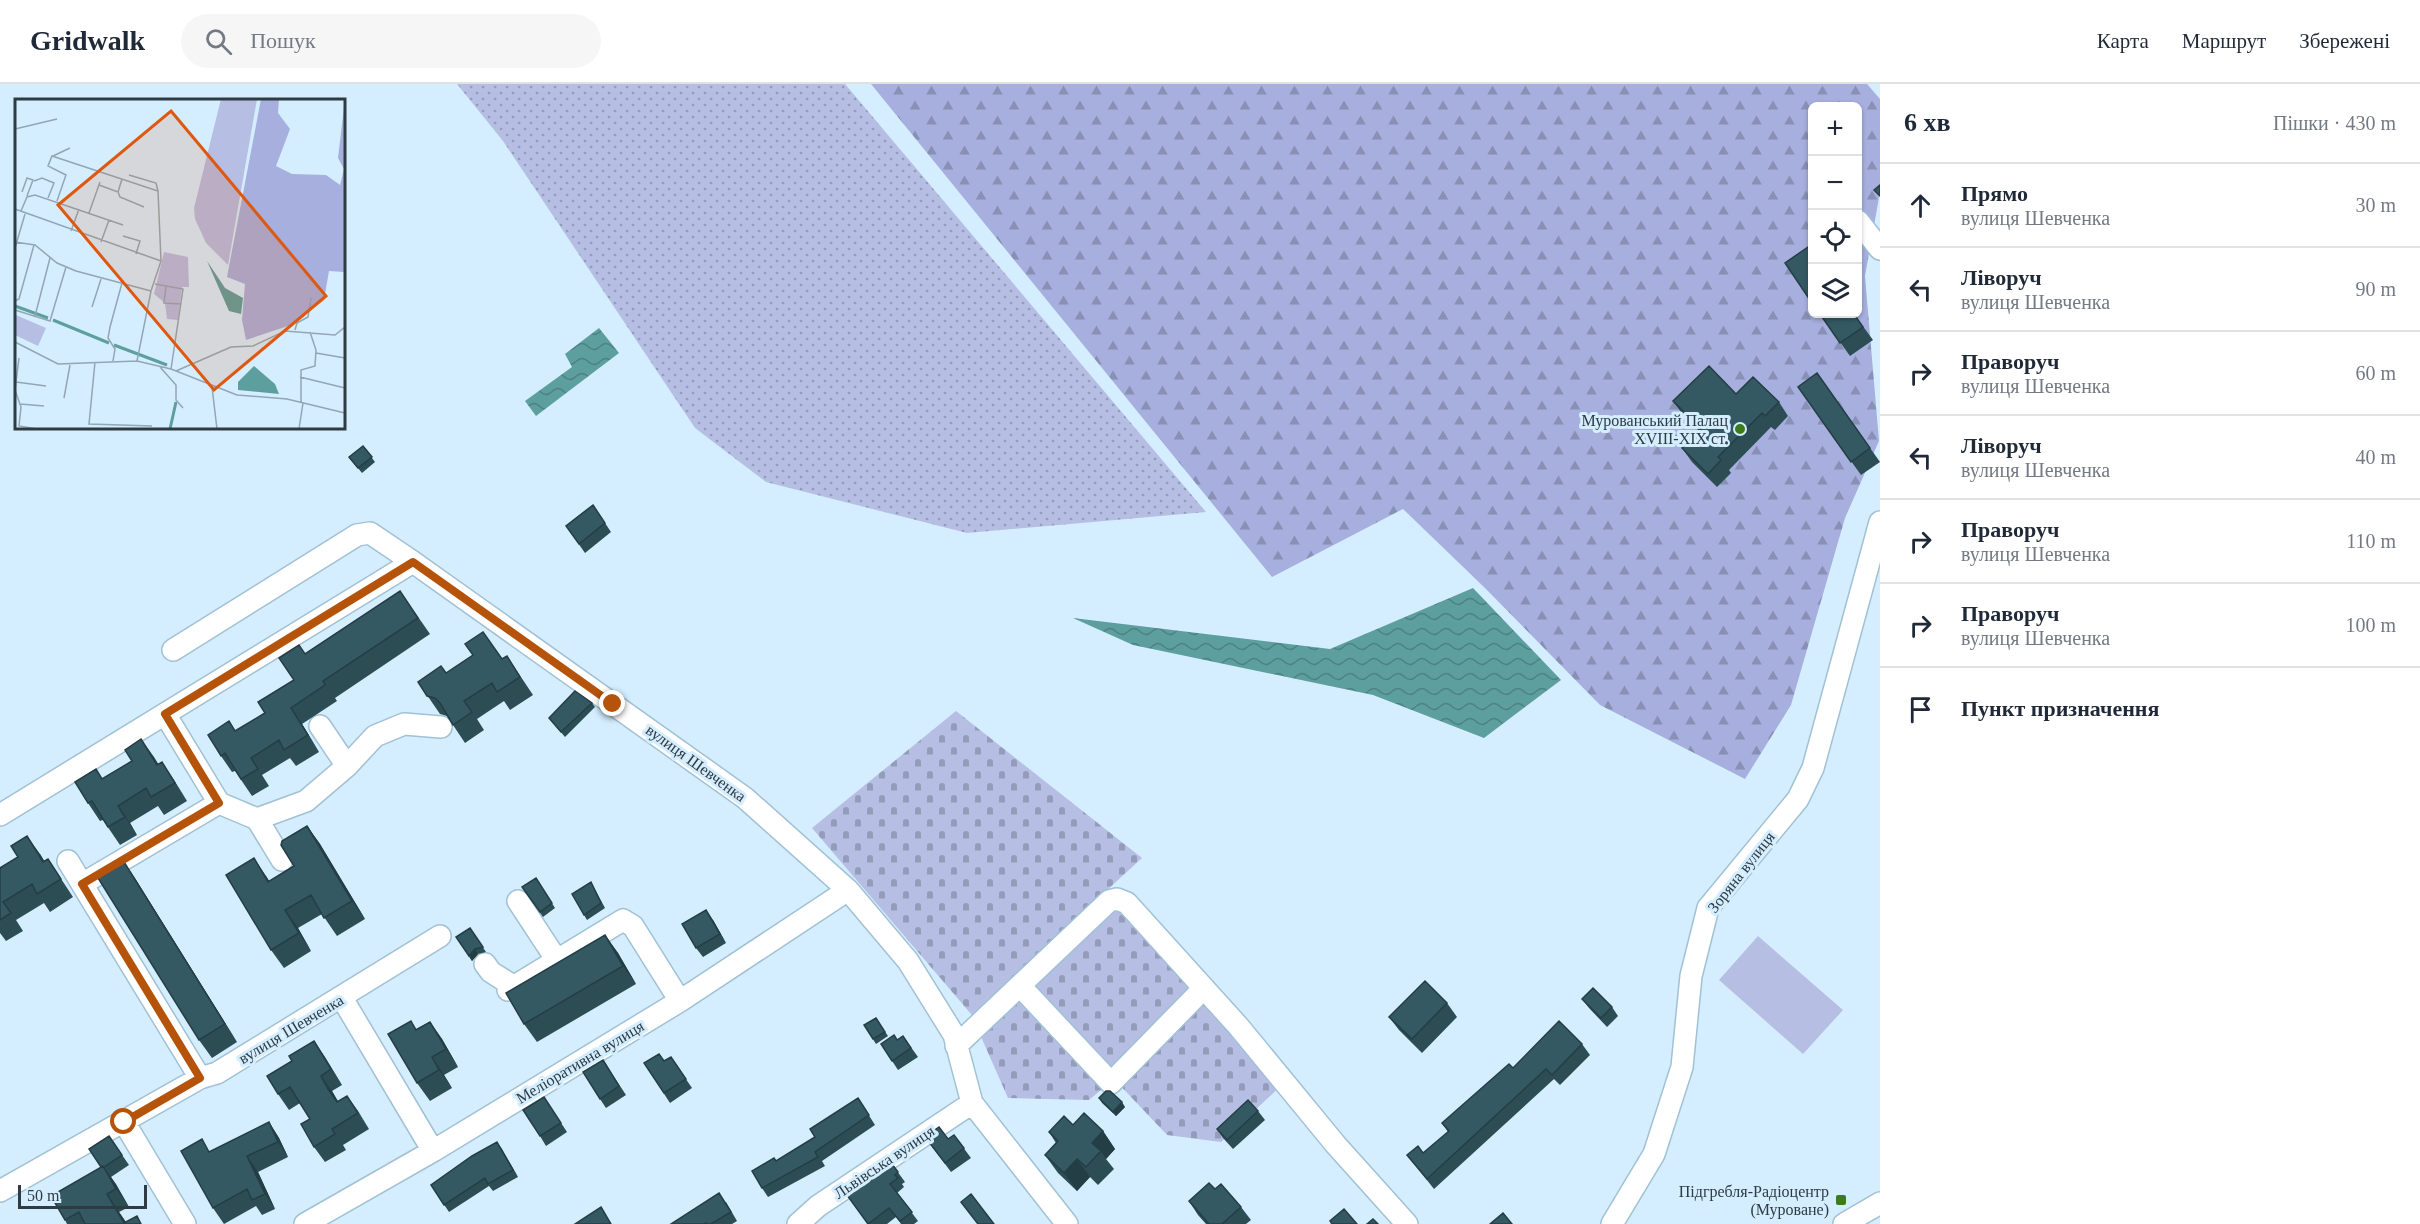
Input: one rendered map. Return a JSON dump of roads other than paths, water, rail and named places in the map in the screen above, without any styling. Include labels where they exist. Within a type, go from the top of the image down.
[{"type":"street","points":[[1862,226],[1880,249]]},
{"type":"street","name":"Зоряна вулиця","points":[[1612,1224],[1654,1154],[1682,1067],[1691,976],[1708,908],[1798,799],[1813,768],[1880,522]]},
{"type":"street","name":"вулиця Шевченка","points":[[173,650],[357,535],[370,533],[745,798],[848,890],[908,962],[954,1035],[972,1103],[1067,1224]]},
{"type":"street","points":[[0,815],[413,562]]},
{"type":"street","points":[[165,714],[219,803],[257,819],[282,861]]},
{"type":"street","points":[[257,819],[306,801],[347,766],[375,736],[404,724],[441,727]]},
{"type":"street","points":[[320,726],[347,766]]},
{"type":"street","points":[[82,884],[219,803]]},
{"type":"street","points":[[68,861],[200,1078]]},
{"type":"street","name":"Меліоративна вулиця","points":[[305,1224],[433,1151],[680,1001],[848,890]]},
{"type":"street","points":[[956,1046],[1021,987],[1109,901],[1117,899],[1127,903],[1204,988],[1336,1145],[1407,1224]]},
{"type":"street","points":[[518,901],[556,959]]},
{"type":"street","points":[[485,964],[491,972],[511,988],[623,920],[633,926],[680,1001]]},
{"type":"street","name":"вулиця Шевченка","points":[[0,1191],[200,1078],[217,1073],[440,936]]},
{"type":"street","points":[[1021,987],[1111,1083],[1204,988]]},
{"type":"street","points":[[342,998],[433,1151]]},
{"type":"street","name":"Львівська вулиця","points":[[798,1224],[818,1206],[972,1103]]},
{"type":"street","points":[[124,1122],[185,1224]]},
{"type":"street","points":[[1850,1223],[1880,1203]]},
{"type":"water","points":[[599,328],[619,353],[536,416],[525,401],[572,367],[565,354]]},
{"type":"water","points":[[1473,588],[1561,680],[1484,738],[1373,695],[1133,645],[1073,618],[1330,649]]},
{"type":"place","name":"Мурованський Палац XVIII-XIX ст.","points":[[1740,429]]},
{"type":"place","name":"Підгребля-Радіоцентр (Муроване)","points":[[1841,1200]]}]
